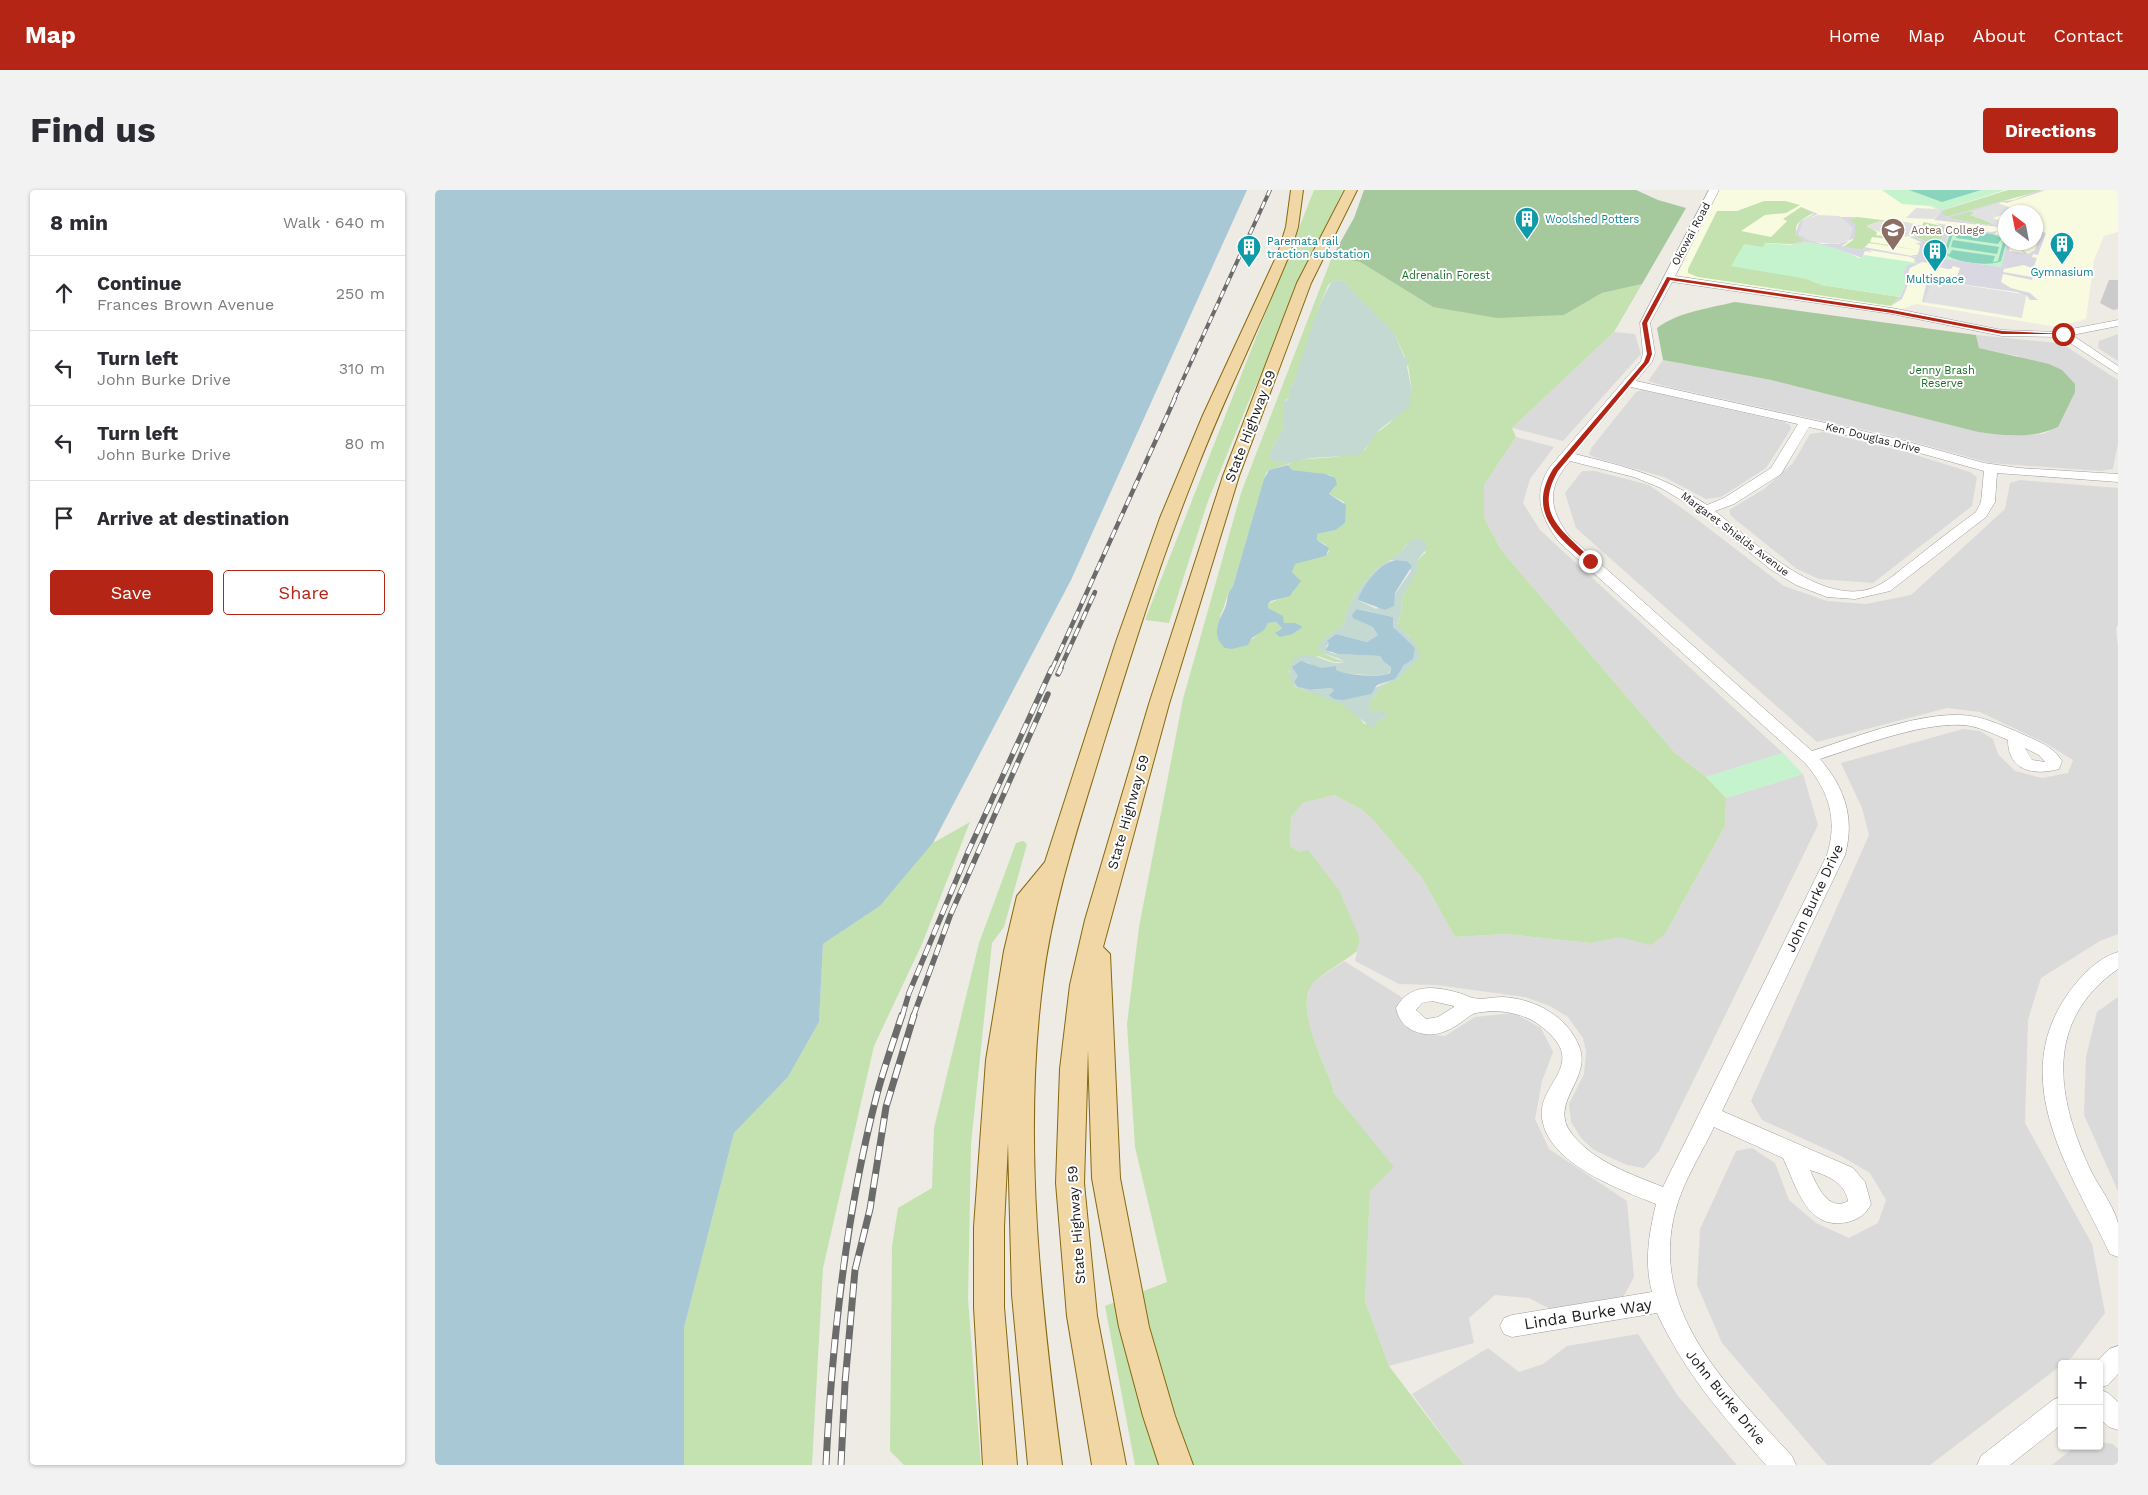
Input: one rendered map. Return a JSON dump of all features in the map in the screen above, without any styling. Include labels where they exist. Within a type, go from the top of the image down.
[{"type":"main road","points":[[1286,248],[1292,227],[1297,190]]},
{"type":"main road","points":[[1045,1465],[1030,1346],[1020,1179],[1027,1008],[1056,861],[1102,717],[1175,503],[1223,385],[1286,248],[1308,190]]},
{"type":"main road","name":"State Highway 59","points":[[1109,1465],[1082,1316],[1071,1183],[1073,1069],[1083,985],[1097,920],[1159,704],[1231,476],[1304,283],[1351,190]]},
{"type":"main road","points":[[1000,1465],[989,1307],[989,1228],[999,1060],[1016,951],[1029,896],[1056,861]]},
{"type":"main road","points":[[1097,920],[1106,1178],[1134,1326],[1159,1416],[1176,1465]]},
{"type":"street","name":"Okowai Road","points":[[1668,278],[1713,190]]},
{"type":"street","points":[[1668,278],[1892,311],[2002,333],[2063,334],[2118,322]]},
{"type":"street","name":"John Burke Drive","points":[[1668,278],[1645,323],[1648,358],[1552,475],[1545,491],[1547,509],[1557,530],[1809,757],[1820,769],[1837,797],[1843,823],[1840,844],[1667,1199],[1658,1231],[1656,1260],[1664,1301],[1682,1341],[1705,1375],[1783,1465]]},
{"type":"street","points":[[2063,334],[2118,371]]},
{"type":"street","name":"Ken Douglas Drive","points":[[1629,382],[1898,443],[1991,469],[2118,478]]},
{"type":"street","points":[[1705,510],[1729,501],[1775,471],[1806,422]]},
{"type":"street","name":"Margaret Shields Avenue","points":[[1567,456],[1654,480],[1681,493],[1799,582],[1829,592],[1863,594],[1890,585],[1981,514],[1988,502],[1991,469]]},
{"type":"street","points":[[1809,757],[1942,721],[1969,721],[2016,739]]},
{"type":"street","points":[[2118,959],[2085,985],[2067,1008],[2055,1040],[2053,1077],[2056,1106],[2070,1149],[2118,1247]]},
{"type":"street","points":[[1470,1006],[1501,1005],[1525,1008],[1554,1025],[1569,1045],[1572,1066],[1554,1103],[1554,1124],[1567,1146],[1586,1161],[1667,1199]]},
{"type":"street","points":[[1709,1114],[1791,1151]]},
{"type":"street","name":"Linda Burke Way","points":[[1512,1326],[1664,1301]]},
{"type":"street","points":[[2103,1373],[2118,1357]]},
{"type":"street","points":[[2103,1405],[2118,1418]]},
{"type":"street","points":[[1990,1465],[2058,1411]]},
{"type":"shaded area","points":[[435,190],[1247,190],[1071,580],[933,843],[880,906],[823,944],[819,1022],[788,1077],[734,1133],[684,1328],[684,1465],[435,1465]]},
{"type":"shaded area","name":"Aotea College","points":[[1718,190],[2118,190],[2118,232],[2104,236],[2094,260],[2086,319],[2057,327],[1916,304],[1902,309],[1677,276]]},
{"type":"shaded area","points":[[2008,190],[1944,210],[1942,213],[1946,217],[2002,201],[2014,200],[2036,191],[2046,190],[2007,203],[2002,202],[1948,218],[1987,225],[1992,223],[1998,227],[1934,220],[1941,211],[1929,206],[1942,210]]},
{"type":"shaded area","points":[[1998,203],[2003,205],[1998,205],[1998,216],[1993,218],[1998,220],[1998,226],[1970,215],[1975,213],[1970,211]]},
{"type":"shaded area","points":[[1801,207],[1818,214],[1804,220],[1799,234],[1809,240],[1822,244],[1838,244],[1849,241],[1853,228],[1841,217],[1857,217],[1849,220],[1855,224],[1855,237],[1842,246],[1862,250],[1864,247],[1917,257],[1911,255],[1917,255],[1919,251],[1920,245],[1915,243],[1922,243],[1910,237],[1914,236],[1925,241],[1941,241],[1946,227],[1935,223],[1964,228],[1963,226],[1969,226],[1968,229],[1991,232],[1997,231],[1995,234],[1998,235],[1951,228],[1940,258],[2001,267],[2005,250],[2024,253],[2022,250],[2028,254],[2035,250],[2040,250],[2038,255],[2033,254],[2032,257],[2037,258],[2034,266],[2042,269],[2043,275],[2039,274],[2038,278],[2033,277],[2032,280],[2003,274],[2001,282],[2011,288],[2030,293],[2038,300],[2030,300],[2027,296],[2017,292],[1932,280],[1924,302],[1948,307],[1922,302],[1926,285],[1924,282],[1910,280],[1902,299],[1891,306],[1900,297],[1907,281],[1907,278],[1903,275],[1907,265],[1918,263],[1914,262],[1915,259],[1910,257],[1917,258],[1869,250],[1872,252],[1865,251],[1862,258],[1835,248],[1808,242],[1793,245],[1791,244],[1805,241],[1795,234],[1800,221],[1814,214]],"holes":[[[1922,262],[1938,264],[1934,266],[1948,269],[1951,269],[1953,266],[1960,268],[1955,282],[1924,276],[1928,277],[1927,282],[1911,279],[1907,276],[1910,268]],[[2024,265],[2034,269],[2032,277],[2003,272],[2004,269]]]},
{"type":"shaded area","points":[[1916,208],[1941,211],[1934,219],[1906,218]]},
{"type":"shaded area","points":[[1818,215],[1839,216],[1843,218],[1853,228],[1852,238],[1844,243],[1831,244],[1814,242],[1801,236],[1799,232],[1804,220]]},
{"type":"shaded area","points":[[1880,221],[1906,222],[1932,228],[1917,235],[1895,238],[1885,237],[1886,234],[1866,227]]},
{"type":"shaded area","points":[[1335,280],[1343,281],[1395,335],[1404,357],[1409,361],[1407,367],[1412,392],[1409,399],[1411,406],[1380,429],[1361,454],[1304,459],[1286,465],[1285,462],[1276,462],[1269,458],[1269,455],[1284,427],[1284,402],[1290,397],[1290,389],[1295,381],[1319,309],[1330,285]]},
{"type":"shaded area","points":[[1931,280],[2023,294],[2026,296],[2022,318],[1924,302]]},
{"type":"shaded area","points":[[2109,280],[2118,280],[2118,309],[2113,310],[2100,303]]},
{"type":"shaded area","points":[[1614,332],[1635,334],[1641,354],[1563,441],[1512,428]]},
{"type":"shaded area","points":[[2118,334],[2118,361],[2098,348],[2099,341]]},
{"type":"shaded area","points":[[1976,335],[2057,343],[2067,347],[2118,380],[2118,443],[2113,469],[2100,471],[1990,463],[1892,436],[1648,381],[1663,360],[1771,380],[1978,432],[2012,436],[2043,434],[2058,427],[2063,414],[2018,356],[1979,348]]},
{"type":"shaded area","points":[[1642,390],[1784,422],[1790,425],[1791,429],[1766,468],[1721,497],[1706,499],[1664,477],[1593,457],[1589,454],[1592,447],[1636,392]]},
{"type":"shaded area","points":[[1823,432],[1906,452],[1970,472],[1977,477],[1972,506],[1873,583],[1819,579],[1797,569],[1731,516],[1729,510],[1764,489],[1793,463],[1810,434]]},
{"type":"shaded area","points":[[1516,437],[1554,447],[1530,479],[1523,503],[1540,530],[1783,753],[1706,777],[1675,753],[1501,550],[1484,517],[1484,485]]},
{"type":"shaded area","points":[[1288,465],[1292,470],[1326,474],[1335,478],[1337,484],[1329,494],[1346,505],[1345,523],[1336,530],[1317,534],[1317,540],[1329,548],[1326,556],[1295,564],[1292,572],[1301,581],[1290,596],[1271,601],[1268,604],[1268,608],[1283,616],[1284,623],[1296,623],[1303,627],[1293,634],[1280,637],[1275,633],[1282,628],[1276,622],[1268,623],[1264,630],[1252,638],[1248,645],[1232,649],[1225,648],[1218,638],[1218,624],[1233,586],[1264,479],[1269,470]]},
{"type":"shaded area","points":[[1582,471],[1595,471],[1649,485],[1784,586],[1827,601],[1866,604],[1911,595],[2005,509],[2010,483],[2020,480],[2118,488],[2118,624],[2116,629],[2118,647],[2118,934],[2100,941],[2041,978],[2028,1020],[2025,1123],[2092,1244],[2105,1313],[2072,1357],[2068,1360],[2058,1360],[2058,1368],[1930,1465],[1827,1465],[1722,1343],[1697,1285],[1700,1229],[1736,1151],[1752,1148],[1775,1163],[1789,1200],[1816,1223],[1849,1238],[1878,1223],[1886,1200],[1870,1173],[1841,1156],[1762,1120],[1751,1101],[1869,835],[1862,808],[1841,763],[1963,729],[1980,731],[1993,739],[1998,754],[2015,771],[2042,778],[2068,773],[2073,760],[2047,744],[1980,712],[1947,708],[1817,742],[1576,528],[1565,493]]},
{"type":"shaded area","points":[[1419,538],[1424,540],[1427,548],[1417,561],[1417,571],[1402,597],[1401,613],[1397,624],[1415,643],[1421,656],[1397,680],[1383,685],[1369,704],[1370,711],[1386,712],[1386,717],[1375,722],[1376,727],[1372,728],[1342,704],[1296,687],[1290,677],[1290,669],[1295,658],[1303,656],[1316,657],[1337,663],[1344,662],[1322,653],[1318,646],[1327,636],[1344,625],[1347,609],[1358,590],[1377,568],[1400,553],[1410,540]],"holes":[[[1391,560],[1407,561],[1411,571],[1395,594],[1376,609],[1358,600],[1374,575]],[[1358,609],[1393,617],[1393,627],[1416,651],[1392,680],[1360,695],[1348,697],[1330,694],[1334,690],[1331,688],[1311,690],[1298,686],[1294,682],[1298,676],[1296,672],[1307,662],[1335,671],[1361,675],[1389,673],[1391,667],[1380,656],[1331,653],[1326,647],[1336,634],[1367,642],[1378,635],[1374,627],[1358,620]]]},
{"type":"shaded area","points":[[1396,560],[1407,561],[1412,566],[1395,593],[1394,606],[1385,610],[1358,600],[1364,588],[1378,570]]},
{"type":"shaded area","points":[[1357,609],[1393,617],[1393,627],[1415,648],[1413,659],[1404,665],[1395,679],[1377,685],[1371,694],[1343,700],[1334,699],[1329,695],[1334,690],[1331,688],[1310,690],[1298,687],[1294,682],[1298,676],[1292,667],[1301,661],[1322,668],[1336,666],[1336,670],[1355,674],[1371,676],[1390,673],[1391,667],[1380,656],[1338,654],[1326,650],[1329,643],[1327,641],[1336,634],[1367,642],[1378,635],[1373,627],[1353,618],[1352,615]]},
{"type":"shaded area","points":[[1803,774],[1818,825],[1659,1151],[1644,1168],[1627,1165],[1594,1150],[1581,1138],[1571,1122],[1569,1104],[1584,1074],[1586,1051],[1583,1038],[1568,1017],[1550,1006],[1525,997],[1436,985],[1399,984],[1355,961],[1360,939],[1355,929],[1300,852],[1290,846],[1291,817],[1303,803],[1334,795],[1361,809],[1375,822],[1422,878],[1455,937],[1506,934],[1591,943],[1616,937],[1665,934],[1725,826],[1726,798]]},
{"type":"shaded area","points":[[1344,961],[1403,998],[1402,1023],[1418,1034],[1445,1036],[1475,1017],[1514,1013],[1541,1028],[1553,1052],[1542,1081],[1535,1119],[1549,1149],[1627,1201],[1634,1277],[1621,1301],[1550,1309],[1529,1298],[1495,1295],[1469,1318],[1474,1343],[1389,1366],[1365,1301],[1370,1191],[1337,1099],[1331,1091],[1334,1089],[1310,1031],[1307,1017],[1307,999],[1311,984]]},
{"type":"shaded area","points":[[2118,997],[2118,1191],[2084,1115],[2086,1057],[2097,1012]]},
{"type":"shaded area","points":[[1638,1334],[1678,1396],[1737,1465],[1464,1465],[1412,1394],[1488,1348],[1519,1372],[1543,1364],[1567,1346]]},
{"type":"shaded area","points":[[2103,1443],[2113,1444],[2118,1449],[2118,1465],[2052,1465],[2071,1450],[2103,1450]]},
{"type":"green space","points":[[1314,190],[1343,190],[1248,403],[1208,501],[1169,623],[1145,620]]},
{"type":"green space","name":"Adrenalin Forest","points":[[1364,190],[1636,190],[1658,200],[1686,208],[1642,284],[1602,293],[1564,315],[1497,318],[1433,307],[1360,262],[1332,257],[1354,218]]},
{"type":"green space","points":[[1882,190],[2005,190],[1942,210],[1931,206],[1902,204]]},
{"type":"green space","points":[[1909,190],[1981,190],[1942,202]]},
{"type":"green space","points":[[2008,190],[2043,190],[1946,217],[1941,213],[1944,210]]},
{"type":"green space","points":[[1764,201],[1785,201],[1800,205],[1786,213],[1765,215],[1741,231],[1771,237],[1787,221],[1783,219],[1801,207],[1814,213],[1798,223],[1796,227],[1797,235],[1805,241],[1791,244],[1765,243],[1807,279],[1822,285],[1900,297],[1891,306],[1698,277],[1688,273],[1688,269],[1717,211],[1737,211]]},
{"type":"green space","points":[[1970,211],[1975,213],[1971,215],[1992,223],[1987,225],[1947,218]]},
{"type":"green space","points":[[1857,217],[1890,221],[1880,221],[1867,226],[1877,232],[1876,235],[1889,237],[1888,239],[1872,237],[1870,242],[1918,250],[1869,243],[1862,250],[1843,247],[1853,240],[1848,220]]},
{"type":"green space","points":[[1924,222],[1946,227],[1941,241],[1925,241],[1914,236],[1931,229],[1922,225]]},
{"type":"green space","points":[[1951,228],[1998,235],[1998,250],[2005,250],[2001,267],[1940,258]]},
{"type":"green space","points":[[1958,231],[1991,234],[1998,237],[1998,244],[1956,238],[1957,232],[1953,234],[1947,252],[1949,255],[1952,250],[1995,256],[1993,262],[1998,261],[2001,250],[2004,250],[2001,261],[1988,264],[1954,259],[1944,252],[1950,234]]},
{"type":"green space","points":[[1953,240],[1998,247],[1998,250],[1997,254],[1951,247]]},
{"type":"green space","points":[[1808,242],[1838,248],[1859,258],[1862,258],[1864,255],[1918,263],[1911,266],[1903,275],[1908,278],[1900,297],[1822,285],[1807,279],[1731,266],[1744,244],[1763,247],[1765,243],[1793,245]]},
{"type":"green space","points":[[1332,257],[1360,262],[1433,307],[1564,315],[1602,293],[1642,284],[1614,332],[1512,428],[1516,437],[1484,485],[1484,517],[1501,550],[1675,753],[1706,777],[1726,798],[1725,826],[1665,934],[1651,945],[1619,937],[1591,943],[1506,934],[1455,937],[1422,878],[1375,822],[1361,809],[1334,795],[1303,803],[1291,817],[1290,846],[1300,852],[1308,850],[1339,890],[1360,939],[1357,951],[1311,986],[1307,997],[1307,1010],[1313,1037],[1334,1090],[1332,1091],[1394,1167],[1370,1191],[1365,1301],[1389,1366],[1464,1465],[1135,1465],[1105,1306],[1167,1282],[1135,1147],[1127,1024],[1139,927],[1183,699],[1241,493]],"holes":[[[1335,280],[1343,281],[1395,335],[1408,364],[1412,392],[1390,423],[1374,435],[1365,450],[1336,457],[1295,460],[1288,465],[1292,470],[1331,475],[1335,487],[1329,494],[1344,502],[1345,523],[1336,530],[1317,534],[1317,540],[1326,545],[1329,551],[1326,556],[1294,564],[1292,572],[1299,579],[1293,593],[1268,604],[1268,608],[1282,616],[1284,623],[1296,623],[1303,627],[1293,634],[1277,631],[1282,628],[1276,622],[1268,623],[1255,637],[1244,645],[1225,648],[1220,616],[1228,593],[1233,586],[1266,473],[1269,470],[1286,465],[1285,462],[1276,462],[1269,455],[1284,427],[1285,400],[1290,397],[1290,389],[1295,381],[1320,305],[1328,285]],[[1407,543],[1426,552],[1417,561],[1416,571],[1402,597],[1401,613],[1397,625],[1409,636],[1410,666],[1397,680],[1383,685],[1369,704],[1370,711],[1386,717],[1364,724],[1351,710],[1333,699],[1295,687],[1289,671],[1318,656],[1334,662],[1344,662],[1322,653],[1327,636],[1344,625],[1347,609],[1358,590],[1377,568],[1400,553]]]},
{"type":"green space","name":"Jenny Brash Reserve","points":[[1735,302],[1976,335],[1979,348],[2049,364],[2062,370],[2075,384],[2075,392],[2058,427],[2029,435],[1999,435],[1978,432],[1771,380],[1663,360],[1657,328],[1684,314]]},
{"type":"green space","points":[[1783,753],[1803,774],[1726,798],[1706,777]]},
{"type":"green space","points":[[970,822],[922,944],[874,1046],[823,1268],[812,1465],[684,1465],[684,1328],[734,1133],[788,1077],[819,1022],[823,944],[880,906],[933,843]]},
{"type":"green space","points":[[1023,841],[1027,844],[1004,927],[992,943],[971,1144],[968,1299],[981,1465],[904,1465],[890,1451],[892,1246],[898,1208],[932,1188],[934,1128],[979,943],[1016,843]]},
{"type":"railway","points":[[1174,399],[1270,190]]},
{"type":"railway","points":[[1052,669],[1175,398]]},
{"type":"railway","points":[[1060,669],[1095,592]]},
{"type":"railway","points":[[902,1017],[909,993],[968,852],[1052,668]]},
{"type":"railway","points":[[1058,674],[1061,668]]},
{"type":"railway","points":[[913,1017],[950,916],[1048,694]]},
{"type":"railway","points":[[826,1465],[836,1326],[848,1234],[865,1143],[876,1098],[902,1015]]},
{"type":"railway","points":[[841,1465],[845,1383],[855,1270],[870,1209],[886,1107],[914,1015]]},
{"type":"place","name":"Woolshed Potters","points":[[1527,240]]},
{"type":"place","name":"Aotea College","points":[[1893,251]]},
{"type":"place","name":"Gymnasium","points":[[2062,265]]},
{"type":"place","name":"Paremata rail traction substation","points":[[1249,268]]},
{"type":"place","name":"Multispace","points":[[1935,272]]},
{"type":"route","points":[[1590,561],[1564,539],[1554,525],[1545,503],[1547,486],[1555,470],[1646,362],[1649,348],[1644,328],[1645,323],[1668,278],[1892,311],[2002,333],[2029,335],[2063,334]]}]
